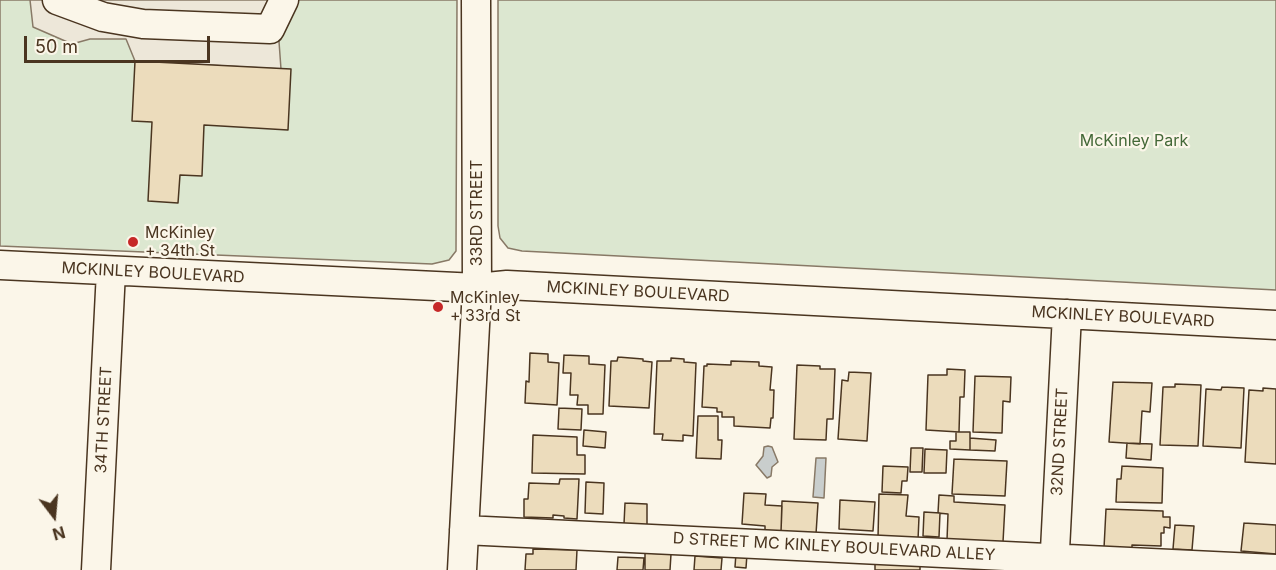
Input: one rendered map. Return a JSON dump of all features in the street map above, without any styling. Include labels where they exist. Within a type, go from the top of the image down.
[{"type":"street","points":[[57,0],[103,16],[143,24],[270,29],[284,0]]},
{"type":"street","name":"33RD STREET","points":[[462,570],[477,288],[476,0]]},
{"type":"street","name":"MCKINLEY BOULEVARD","points":[[0,265],[477,288],[507,285],[1276,325]]},
{"type":"street","name":"34TH STREET","points":[[96,570],[111,271]]},
{"type":"street","name":"32ND STREET","points":[[1055,564],[1066,314]]},
{"type":"street","name":"D STREET MC KINLEY BOULEVARD ALLEY","points":[[464,530],[1055,564],[1276,569]]},
{"type":"green space","points":[[0,0],[457,0],[456,251],[449,260],[432,264],[0,246]]},
{"type":"green space","name":"McKinley Park","points":[[498,0],[1276,0],[1276,290],[522,251],[508,248],[500,238],[498,226]]},
{"type":"shaded area","points":[[30,0],[276,0],[281,69],[135,61],[126,39],[90,39],[72,44],[33,27]]},
{"type":"shaded area","points":[[764,447],[772,447],[778,462],[772,467],[771,476],[767,478],[756,465],[763,456]]},
{"type":"shaded area","points":[[816,458],[826,458],[824,498],[813,497]]},
{"type":"building","points":[[135,61],[291,69],[288,130],[204,125],[202,176],[180,175],[178,203],[148,201],[152,122],[132,121]]},
{"type":"building","points":[[530,353],[548,354],[548,362],[559,363],[557,405],[525,403],[526,381],[529,382]]},
{"type":"building","points":[[564,355],[589,356],[589,364],[605,365],[603,414],[588,414],[588,405],[577,405],[578,395],[570,395],[571,373],[563,373]]},
{"type":"building","points":[[618,357],[652,362],[649,408],[609,406],[611,361],[617,361]]},
{"type":"building","points":[[671,358],[696,363],[693,436],[683,435],[683,441],[662,440],[663,434],[654,434],[657,361],[671,361]]},
{"type":"building","points":[[731,361],[759,362],[759,366],[772,367],[770,390],[774,390],[773,418],[771,418],[770,428],[734,426],[734,417],[722,417],[722,412],[717,412],[717,408],[702,407],[704,366],[707,364],[731,365]]},
{"type":"building","points":[[797,365],[835,369],[833,419],[827,419],[826,440],[794,439]]},
{"type":"building","points":[[947,369],[965,370],[964,397],[960,397],[959,432],[926,430],[928,375],[947,375]]},
{"type":"building","points":[[849,372],[871,373],[867,441],[838,439],[842,380],[848,381]]},
{"type":"building","points":[[975,376],[1011,377],[1010,402],[1003,401],[1002,433],[973,432]]},
{"type":"building","points":[[1113,382],[1152,383],[1150,412],[1142,411],[1140,444],[1109,442]]},
{"type":"building","points":[[1175,384],[1201,385],[1198,446],[1160,445],[1163,387],[1175,387]]},
{"type":"building","points":[[1222,387],[1244,388],[1241,448],[1203,446],[1206,389],[1221,390]]},
{"type":"building","points":[[1263,388],[1276,389],[1276,464],[1245,462],[1249,390],[1263,391]]},
{"type":"building","points":[[559,408],[582,409],[581,430],[558,429]]},
{"type":"building","points":[[698,416],[718,416],[718,440],[722,440],[721,459],[696,458]]},
{"type":"building","points":[[584,430],[606,432],[605,448],[583,446]]},
{"type":"building","points":[[956,432],[970,432],[970,450],[950,449],[950,441],[956,441]]},
{"type":"building","points":[[533,435],[577,437],[577,455],[585,455],[585,474],[532,473]]},
{"type":"building","points":[[970,438],[996,440],[995,451],[970,450]]},
{"type":"building","points":[[1127,443],[1152,444],[1151,460],[1126,458]]},
{"type":"building","points":[[911,448],[923,448],[922,472],[910,472]]},
{"type":"building","points":[[925,449],[947,450],[946,473],[924,473]]},
{"type":"building","points":[[954,459],[1007,461],[1005,496],[952,494]]},
{"type":"building","points":[[883,466],[908,467],[907,481],[902,481],[901,493],[882,492]]},
{"type":"building","points":[[1122,466],[1163,468],[1162,503],[1116,502],[1117,479],[1121,479]]},
{"type":"building","points":[[560,479],[579,479],[577,519],[553,515],[553,518],[524,517],[524,499],[528,499],[529,483],[559,484]]},
{"type":"building","points":[[586,482],[604,483],[603,514],[585,513]]},
{"type":"building","points":[[744,493],[766,494],[765,505],[782,506],[781,532],[765,531],[765,526],[742,524]]},
{"type":"building","points":[[879,494],[908,495],[906,516],[919,517],[918,540],[878,538]]},
{"type":"building","points":[[939,495],[954,496],[954,502],[1005,505],[1003,542],[947,540],[948,514],[938,513]]},
{"type":"building","points":[[840,500],[875,502],[873,531],[839,529]]},
{"type":"building","points":[[782,501],[818,503],[816,534],[781,532]]},
{"type":"building","points":[[625,503],[647,504],[647,525],[624,524]]},
{"type":"building","points":[[1106,509],[1163,511],[1163,517],[1170,517],[1170,528],[1164,527],[1164,533],[1161,533],[1161,546],[1132,545],[1132,549],[1104,548]]},
{"type":"building","points":[[924,512],[940,513],[939,537],[923,536]]},
{"type":"building","points":[[1244,523],[1276,525],[1276,554],[1241,551]]},
{"type":"building","points":[[1175,525],[1194,526],[1192,550],[1173,549]]},
{"type":"building","points":[[533,549],[577,550],[576,570],[525,570],[526,554],[533,554]]},
{"type":"building","points":[[645,553],[671,554],[670,570],[645,570]]},
{"type":"building","points":[[736,553],[747,554],[746,568],[735,567]]},
{"type":"building","points":[[695,556],[722,558],[721,570],[694,570]]},
{"type":"building","points":[[618,557],[644,558],[643,570],[617,570]]},
{"type":"building","points":[[875,562],[920,564],[920,570],[875,570]]},
{"type":"place","name":"McKinley + 34th St","points":[[133,242]]},
{"type":"place","name":"McKinley + 33rd St","points":[[438,307]]}]
